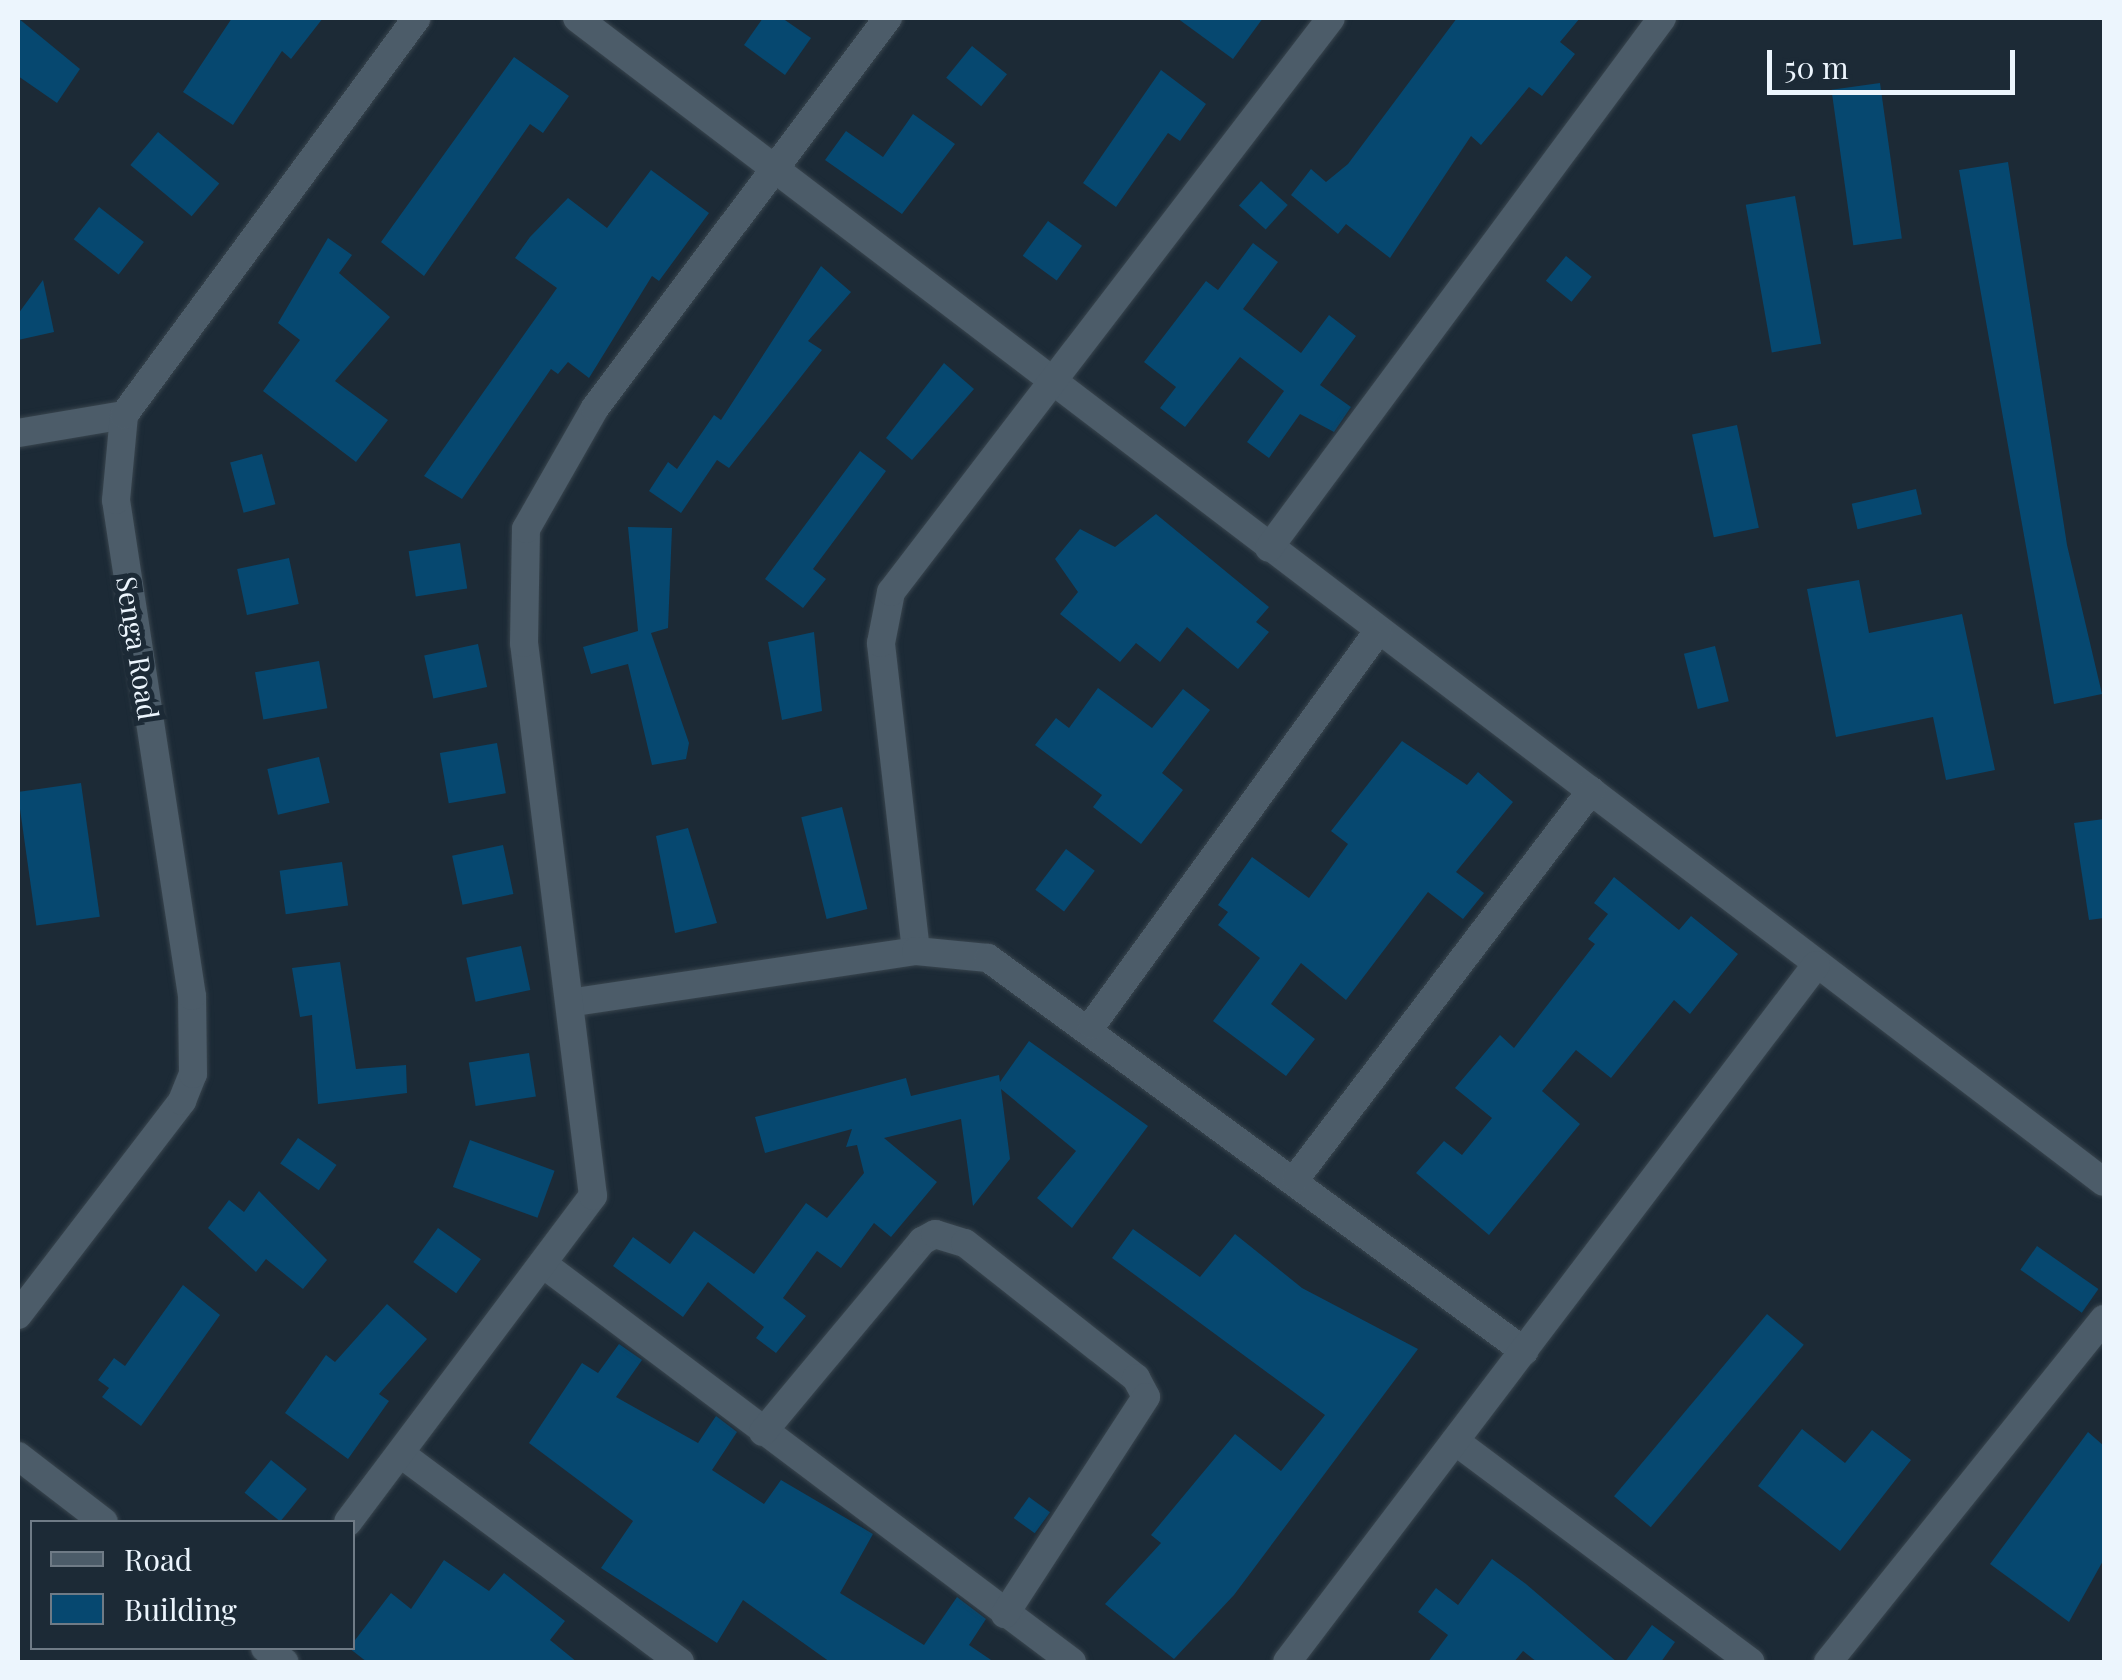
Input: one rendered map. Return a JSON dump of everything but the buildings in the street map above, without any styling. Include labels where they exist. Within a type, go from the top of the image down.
[{"type":"street","points":[[18,433],[124,416],[417,18]]},
{"type":"street","points":[[577,18],[2104,1182]]},
{"type":"street","points":[[350,1520],[587,1212],[594,1183],[575,1002],[524,643],[526,529],[595,408],[773,166],[888,18]]},
{"type":"street","points":[[916,951],[881,644],[886,606],[1051,382],[1331,18]]},
{"type":"street","points":[[1269,548],[1662,18]]},
{"type":"street","name":"Senga Road","points":[[18,1315],[182,1101],[193,1074],[192,996],[116,500],[124,416]]},
{"type":"street","points":[[1092,1026],[1378,632]]},
{"type":"street","points":[[1296,1178],[1591,791]]},
{"type":"street","points":[[575,1002],[916,951],[988,958],[1092,1026],[1524,1350]]},
{"type":"street","points":[[1287,1662],[1816,964]]},
{"type":"street","points":[[762,1432],[922,1241],[936,1234],[965,1242],[1136,1378],[1146,1397],[1005,1614]]},
{"type":"street","points":[[547,1267],[1072,1662]]},
{"type":"street","points":[[1828,1662],[2104,1319]]},
{"type":"street","points":[[1455,1441],[1750,1662]]},
{"type":"street","points":[[401,1454],[680,1662]]},
{"type":"street","points":[[18,1456],[101,1520]]}]
